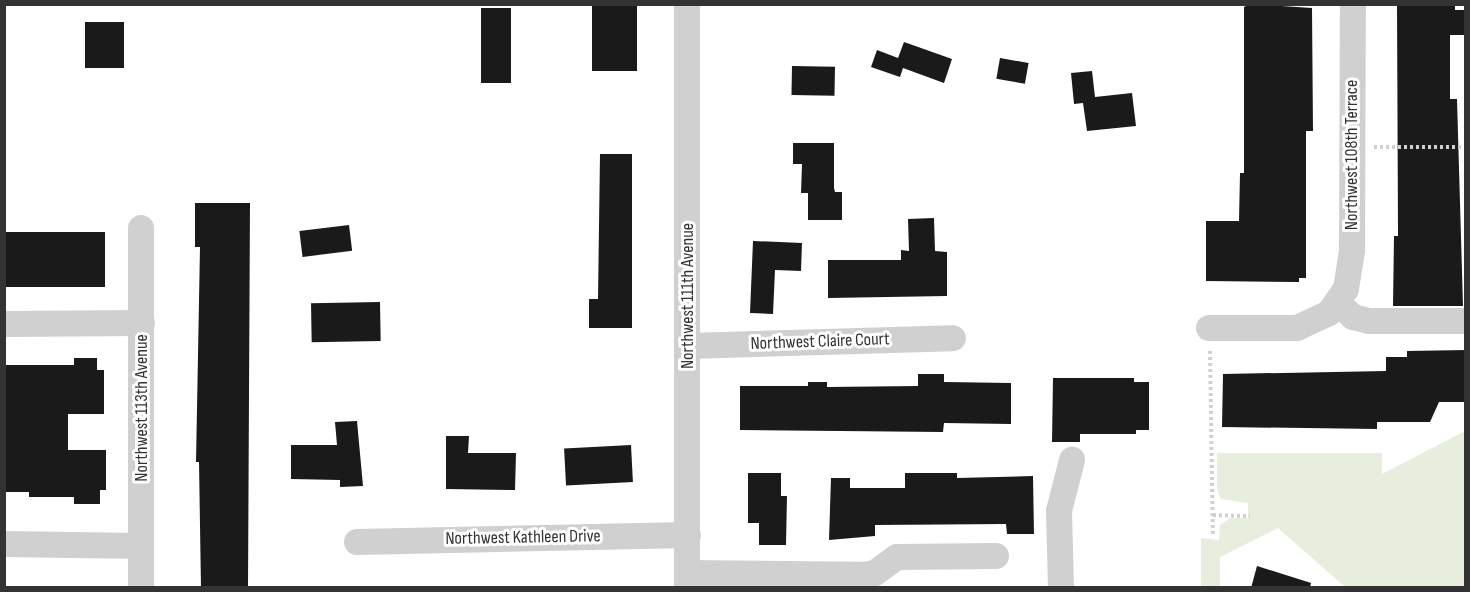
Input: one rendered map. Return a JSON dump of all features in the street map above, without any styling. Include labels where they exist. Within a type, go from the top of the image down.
[{"type":"street","name":"Northwest 111th Avenue","points":[[687,4],[687,580]]},
{"type":"street","name":"Northwest 108th Terrace","points":[[1338,303],[1350,270],[1353,4]]},
{"type":"street","name":"Northwest 113th Avenue","points":[[141,228],[141,588]]},
{"type":"street","points":[[1209,328],[1297,328],[1318,319],[1338,303],[1353,316],[1369,321],[1466,321]]},
{"type":"street","points":[[4,324],[142,323]]},
{"type":"street","name":"Northwest Claire Court","points":[[688,346],[953,338]]},
{"type":"street","points":[[1061,588],[1059,511],[1072,460]]},
{"type":"street","name":"Northwest Kathleen Drive","points":[[357,542],[688,535]]},
{"type":"street","points":[[4,544],[141,546]]},
{"type":"street","points":[[687,580],[865,575],[875,573],[897,557],[996,556]]},
{"type":"path","points":[[1353,146],[1466,147]]},
{"type":"path","points":[[1209,328],[1213,537]]},
{"type":"path","points":[[1213,515],[1250,516]]},
{"type":"green space","points":[[1465,431],[1465,587],[1345,587],[1278,528],[1220,557],[1220,587],[1201,587],[1201,538],[1219,540],[1220,525],[1230,518],[1248,518],[1248,503],[1221,499],[1217,489],[1217,453],[1382,453],[1382,474]]},
{"type":"building","points":[[592,4],[637,4],[637,71],[592,71]]},
{"type":"building","points":[[1250,4],[1312,8],[1313,131],[1306,131],[1306,278],[1299,278],[1299,282],[1206,281],[1206,221],[1239,221],[1240,173],[1244,173],[1244,7]]},
{"type":"building","points":[[1401,4],[1455,4],[1455,10],[1466,10],[1466,35],[1450,35],[1450,99],[1457,99],[1463,306],[1393,306],[1394,236],[1398,236],[1397,6]]},
{"type":"building","points":[[481,8],[511,8],[511,83],[481,83]]},
{"type":"building","points":[[85,22],[124,22],[124,68],[85,68]]},
{"type":"building","points":[[904,42],[952,59],[944,83],[903,68],[900,77],[871,67],[877,50],[898,58]]},
{"type":"building","points":[[1000,58],[1029,63],[1025,84],[996,79]]},
{"type":"building","points":[[792,66],[835,67],[834,96],[791,95]]},
{"type":"building","points":[[1092,71],[1095,97],[1132,93],[1136,126],[1087,131],[1083,103],[1074,104],[1071,73]]},
{"type":"building","points":[[793,143],[834,143],[834,188],[835,192],[842,192],[842,220],[808,220],[808,193],[801,193],[802,164],[793,164]]},
{"type":"building","points":[[600,154],[632,154],[632,328],[589,328],[589,299],[598,299]]},
{"type":"building","points":[[195,203],[250,203],[248,588],[201,588],[199,462],[196,462],[200,247],[195,247]]},
{"type":"building","points":[[934,218],[935,251],[947,252],[947,296],[828,298],[828,260],[901,260],[901,250],[909,251],[908,219]]},
{"type":"building","points":[[349,225],[352,251],[303,257],[299,231]]},
{"type":"building","points":[[4,232],[105,232],[105,287],[4,287]]},
{"type":"building","points":[[753,241],[802,243],[801,271],[775,270],[773,314],[750,313]]},
{"type":"building","points":[[380,302],[381,341],[312,342],[311,303]]},
{"type":"building","points":[[1466,350],[1466,402],[1439,402],[1430,422],[1377,422],[1377,429],[1222,427],[1223,374],[1386,371],[1386,357],[1407,357],[1407,351]]},
{"type":"building","points":[[74,358],[97,358],[97,370],[104,370],[104,414],[68,414],[68,450],[106,450],[106,490],[100,490],[100,504],[74,504],[74,497],[29,497],[29,492],[4,492],[4,365],[74,365]]},
{"type":"building","points":[[918,374],[944,374],[944,382],[1011,383],[1011,424],[944,423],[943,432],[740,430],[740,386],[808,386],[808,382],[827,382],[827,387],[918,386]]},
{"type":"building","points":[[1053,378],[1134,378],[1134,382],[1149,382],[1149,430],[1136,430],[1136,434],[1080,434],[1080,442],[1052,442]]},
{"type":"building","points":[[357,421],[363,486],[340,487],[340,480],[291,479],[291,445],[337,445],[335,422]]},
{"type":"building","points":[[446,436],[469,436],[468,453],[516,453],[515,490],[446,489]]},
{"type":"building","points":[[631,445],[633,482],[566,485],[564,449]]},
{"type":"building","points":[[748,473],[781,473],[781,496],[787,496],[786,545],[759,545],[759,523],[748,523]]},
{"type":"building","points":[[905,473],[957,473],[957,478],[1033,476],[1034,534],[1007,534],[1006,524],[875,525],[875,536],[829,540],[831,478],[850,478],[850,488],[905,488]]},
{"type":"building","points":[[1257,566],[1311,583],[1310,588],[1251,588]]}]
